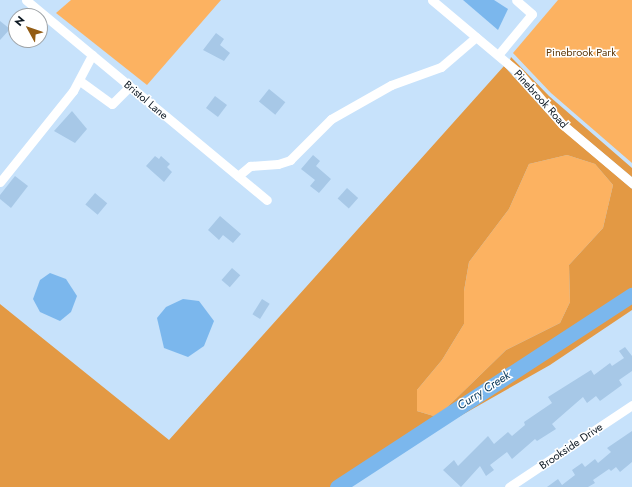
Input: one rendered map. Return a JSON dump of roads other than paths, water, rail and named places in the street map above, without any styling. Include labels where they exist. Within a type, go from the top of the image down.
[{"type":"street","name":"Bristol Lane","points":[[26,0],[267,200]]},
{"type":"street","name":"Pinebrook Road","points":[[432,0],[526,81],[562,124],[632,183]]},
{"type":"street","points":[[498,56],[532,14],[516,0]]},
{"type":"street","points":[[238,176],[250,166],[278,164],[290,160],[331,119],[396,83],[441,67],[476,37]]},
{"type":"street","points":[[0,182],[80,80],[92,55]]},
{"type":"street","points":[[80,80],[112,104],[130,86]]},
{"type":"street","name":"Brookside Drive","points":[[509,487],[632,405]]},
{"type":"water","points":[[463,0],[494,0],[508,9],[498,30]]},
{"type":"water","points":[[50,273],[66,279],[77,296],[71,312],[60,321],[40,312],[33,299],[40,280]]},
{"type":"water","points":[[183,299],[199,301],[214,321],[204,346],[188,357],[164,348],[157,318],[166,307]]},
{"type":"waterway","name":"Curry Creek","points":[[337,487],[632,295]]},
{"type":"park label","name":"Pinebrook Park","points":[[581,52]]}]
